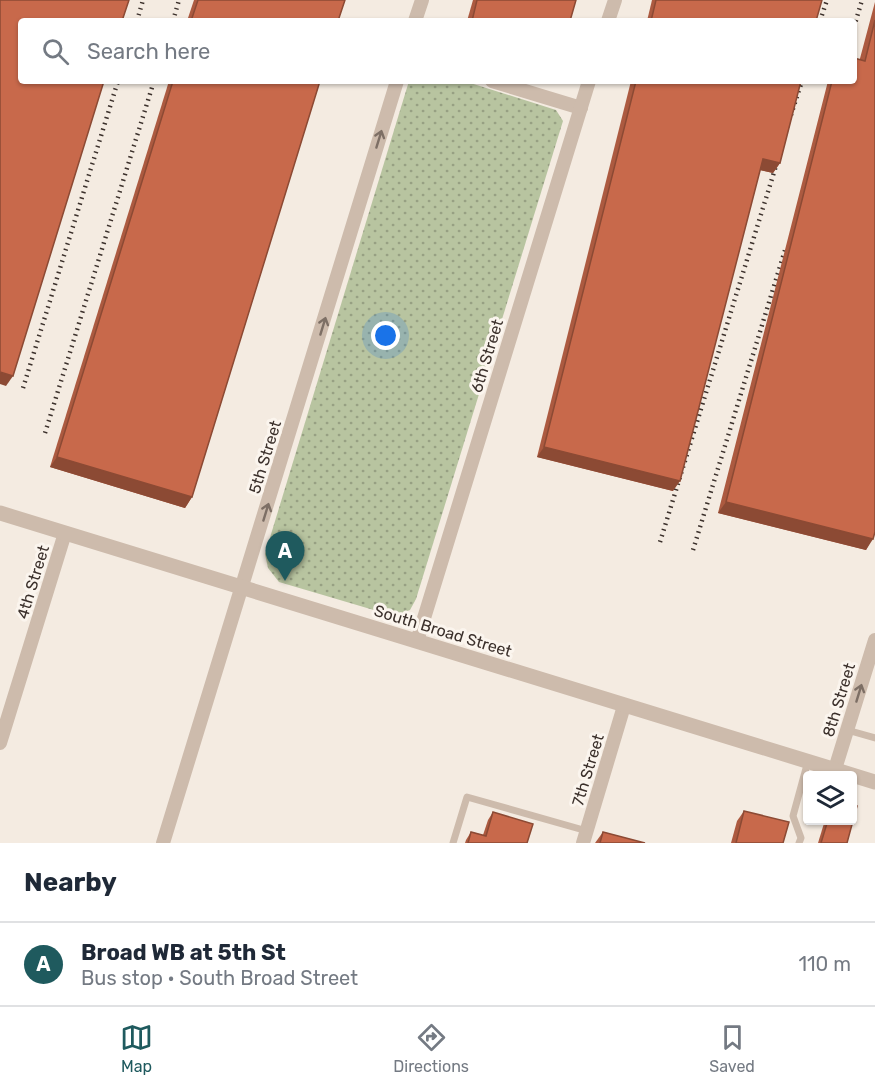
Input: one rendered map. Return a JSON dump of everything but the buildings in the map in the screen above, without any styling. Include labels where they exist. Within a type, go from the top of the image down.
[{"type":"street","points":[[417,18],[422,0]]},
{"type":"street","points":[[609,18],[615,0]]},
{"type":"street","name":"5th Street","points":[[163,843],[396,84]]},
{"type":"street","points":[[502,84],[581,108]]},
{"type":"street","name":"6th Street","points":[[417,641],[589,84]]},
{"type":"street","name":"South Broad Street","points":[[0,513],[624,706],[875,780]]},
{"type":"street","name":"4th Street","points":[[0,743],[65,533]]},
{"type":"street","name":"8th Street","points":[[835,769],[875,640]]},
{"type":"street","name":"7th Street","points":[[585,837],[624,706]]},
{"type":"lane","points":[[847,730],[875,738]]},
{"type":"lane","points":[[800,843],[801,838],[793,816],[808,761]]},
{"type":"lane","points":[[453,843],[467,797],[585,837]]},
{"type":"green space","points":[[408,84],[474,84],[556,110],[563,121],[416,599],[410,610],[394,616],[279,582],[268,568],[265,554]]},
{"type":"railway","points":[[138,18],[143,0]]},
{"type":"railway","points":[[174,18],[179,0]]},
{"type":"railway","points":[[821,18],[827,0]]},
{"type":"railway","points":[[857,18],[862,0]]},
{"type":"railway","points":[[23,388],[117,84]]},
{"type":"railway","points":[[45,433],[153,84]]},
{"type":"railway","points":[[791,115],[801,84]]},
{"type":"railway","points":[[660,542],[779,156]]},
{"type":"railway","points":[[693,550],[786,247]]},
{"type":"place","name":"Broad WB at 5th St","points":[[285,581]]}]
